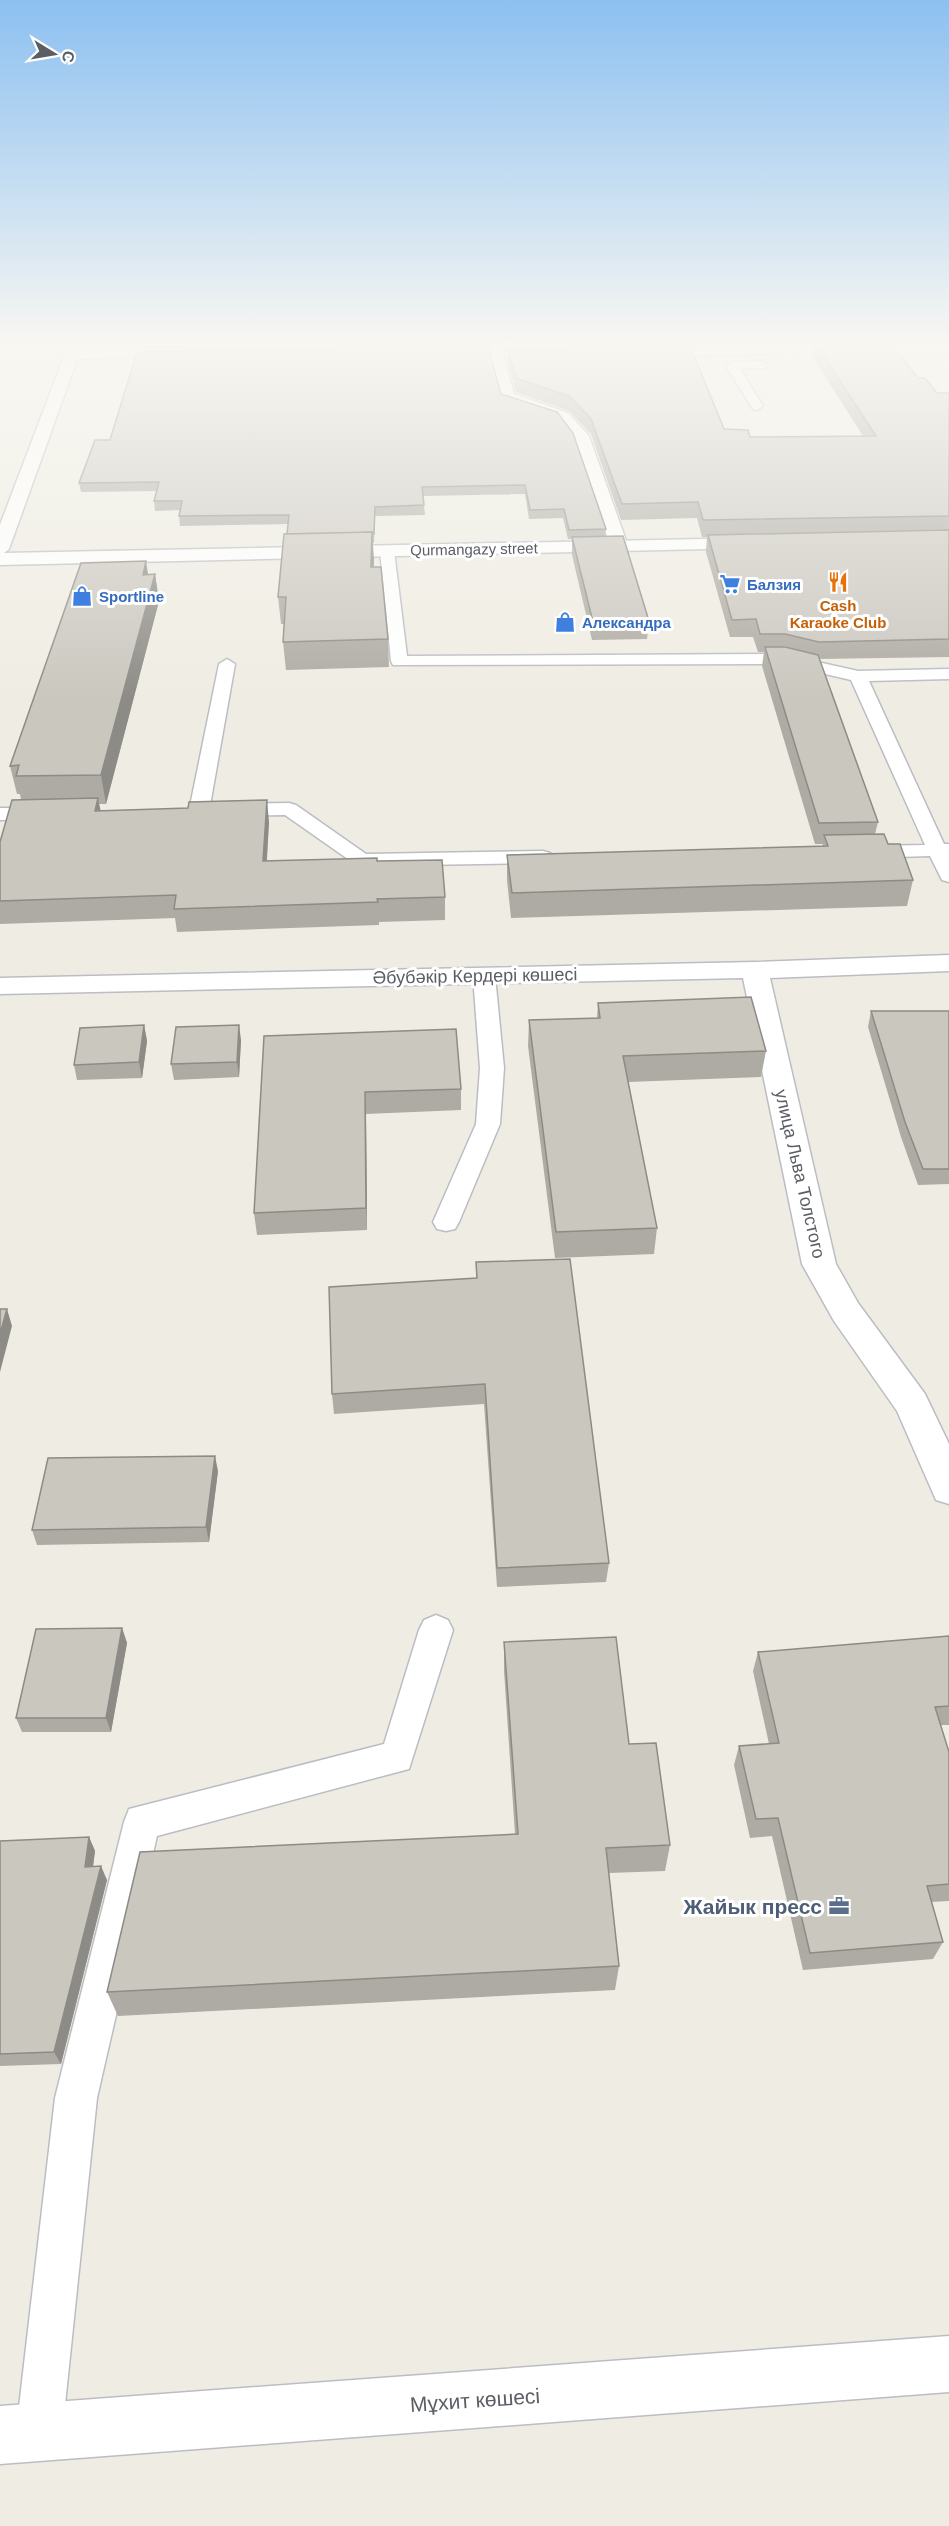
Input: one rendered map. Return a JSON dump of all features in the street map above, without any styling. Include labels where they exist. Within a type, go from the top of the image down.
[{"type":"street","points":[[0,549],[32,464]]},
{"type":"street","points":[[591,464],[619,546]]},
{"type":"street","name":"Qurmangazy street","points":[[0,559],[771,543]]},
{"type":"street","name":"Әбубәкір Кердері көшесі","points":[[0,986],[754,970],[949,963]]},
{"type":"street","name":"улица Льва Толстого","points":[[754,970],[819,1264],[846,1312],[912,1404],[944,1472],[949,1489]]},
{"type":"street","name":"Мұхит көшесі","points":[[20,2434],[949,2364]]},
{"type":"lane","points":[[387,551],[399,661],[782,658],[858,676],[949,674]]},
{"type":"lane","points":[[199,811],[227,664]]},
{"type":"lane","points":[[858,676],[943,850],[949,876]]},
{"type":"lane","points":[[175,811],[289,809],[362,860],[566,856]]},
{"type":"lane","points":[[0,814],[70,813]]},
{"type":"lane","points":[[852,852],[943,850]]},
{"type":"lane","points":[[446,1222],[488,1124],[492,1068],[484,976]]},
{"type":"lane","points":[[20,2434],[76,2098],[142,1822],[397,1757],[436,1630]]},
{"type":"building","points":[[86,464],[584,464],[606,529],[569,530],[564,509],[530,510],[525,485],[422,487],[424,505],[375,507],[374,534],[372,532],[287,534],[289,515],[179,516],[182,501],[154,501],[159,482],[79,483]]},
{"type":"building","points":[[607,464],[949,464],[949,516],[703,520],[698,502],[622,504]]},
{"type":"building","points":[[949,530],[949,639],[819,642],[785,634],[760,634],[756,619],[732,620],[708,535]]},
{"type":"building","points":[[372,532],[371,567],[381,567],[388,639],[283,642],[286,597],[278,597],[284,534]]},
{"type":"building","points":[[623,536],[649,621],[593,622],[572,537]]},
{"type":"building","points":[[146,561],[143,575],[155,574],[101,775],[16,776],[19,765],[10,766],[81,563]]},
{"type":"building","points":[[765,647],[785,647],[818,655],[878,822],[819,823]]},
{"type":"building","points":[[98,798],[95,811],[188,808],[189,802],[267,800],[263,861],[377,858],[377,861],[442,860],[445,897],[377,899],[378,902],[174,909],[176,895],[0,901],[0,842],[12,800]]},
{"type":"building","points":[[884,834],[888,844],[900,844],[913,880],[512,893],[507,855],[828,846],[824,835]]},
{"type":"building","points":[[751,997],[766,1051],[623,1056],[657,1228],[556,1232],[529,1020],[600,1018],[598,1003]]},
{"type":"building","points":[[871,1011],[949,1011],[949,1169],[923,1169],[905,1122]]},
{"type":"building","points":[[144,1025],[139,1062],[74,1065],[80,1028]]},
{"type":"building","points":[[239,1025],[237,1062],[171,1064],[176,1027]]},
{"type":"building","points":[[456,1029],[461,1089],[365,1092],[366,1208],[254,1213],[264,1036]]},
{"type":"building","points":[[570,1259],[609,1563],[497,1568],[485,1384],[332,1394],[329,1287],[477,1278],[476,1262]]},
{"type":"building","points":[[0,1309],[7,1309],[0,1334]]},
{"type":"building","points":[[215,1456],[206,1527],[32,1530],[48,1458]]},
{"type":"building","points":[[122,1628],[106,1718],[16,1718],[36,1629]]},
{"type":"building","points":[[949,1636],[949,1706],[935,1707],[949,1752],[949,1884],[927,1886],[943,1942],[810,1953],[778,1818],[756,1819],[739,1746],[779,1743],[758,1652]]},
{"type":"building","points":[[616,1637],[629,1744],[656,1743],[670,1845],[606,1848],[619,1966],[107,1992],[140,1852],[518,1834],[504,1642]]},
{"type":"building","points":[[89,1837],[85,1867],[101,1866],[54,2052],[0,2054],[0,1841]]},
{"type":"place","name":"Cash Karaoke Club","points":[[838,582]]},
{"type":"place","name":"Балзия","points":[[730,584]]},
{"type":"place","name":"Sportline","points":[[82,596]]},
{"type":"place","name":"Александра","points":[[565,622]]},
{"type":"place","name":"Жайык пресс","points":[[839,1906]]}]
